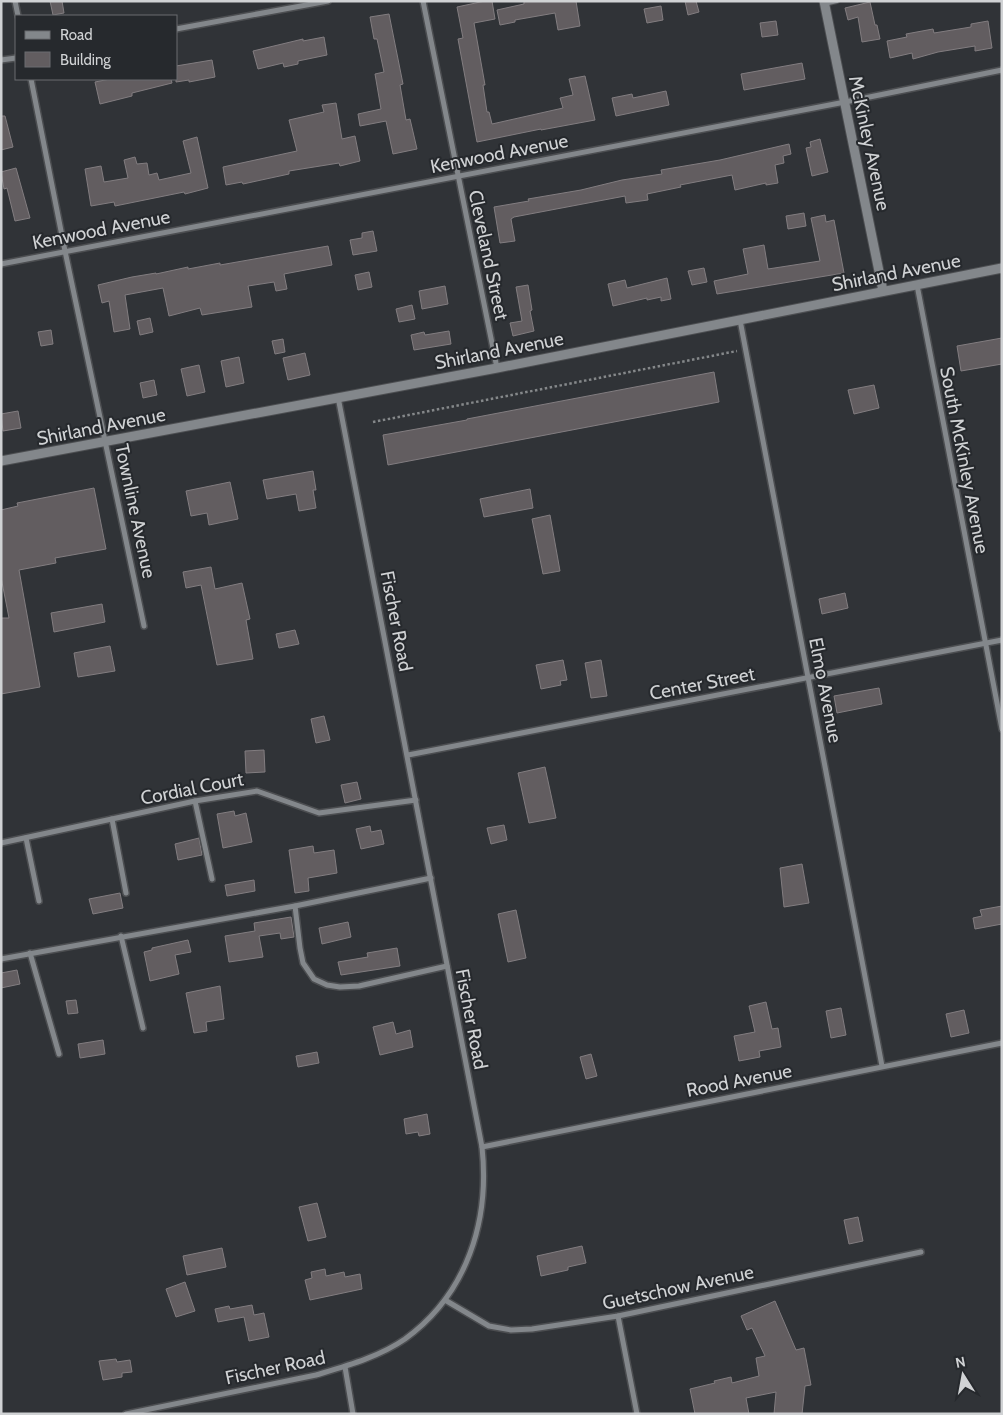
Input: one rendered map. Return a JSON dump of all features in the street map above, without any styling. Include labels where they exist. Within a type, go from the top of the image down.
[{"type":"street","points":[[15,1],[18,15]]},
{"type":"street","points":[[178,29],[328,1]]},
{"type":"street","name":"Cleveland Street","points":[[423,1],[497,368]]},
{"type":"street","name":"McKinley Avenue","points":[[824,2],[883,291]]},
{"type":"street","points":[[1,60],[15,58]]},
{"type":"street","name":"Kenwood Avenue","points":[[1,264],[845,102],[1002,70]]},
{"type":"street","name":"Townline Avenue","points":[[31,80],[144,626]]},
{"type":"street","name":"Shirland Avenue","points":[[1,461],[497,368],[1002,268]]},
{"type":"street","name":"South McKinley Avenue","points":[[917,285],[1002,729]]},
{"type":"street","name":"Elmo Avenue","points":[[740,319],[882,1066]]},
{"type":"street","name":"Fischer Road","points":[[126,1414],[316,1375],[345,1367],[375,1355],[404,1340],[423,1324],[445,1300],[470,1254],[479,1223],[484,1172],[482,1147],[338,397]]},
{"type":"street","name":"Center Street","points":[[408,755],[1002,640]]},
{"type":"street","name":"Cordial Court","points":[[1,843],[195,801],[257,791],[319,814],[416,800]]},
{"type":"street","points":[[195,801],[212,879]]},
{"type":"street","points":[[112,819],[126,893]]},
{"type":"street","points":[[26,838],[39,901]]},
{"type":"street","points":[[1,959],[295,906],[431,878]]},
{"type":"street","points":[[295,906],[303,963],[314,979],[327,985],[340,987],[359,986],[447,966]]},
{"type":"street","points":[[121,936],[143,1028]]},
{"type":"street","points":[[30,953],[59,1054]]},
{"type":"street","name":"Rood Avenue","points":[[482,1147],[1002,1043]]},
{"type":"street","name":"Guetschow Avenue","points":[[445,1300],[489,1326],[510,1330],[550,1327],[618,1316],[921,1252]]},
{"type":"street","points":[[618,1316],[636,1414]]},
{"type":"street","points":[[345,1367],[353,1414]]},
{"type":"lane","points":[[824,2],[837,1]]},
{"type":"path","points":[[373,422],[746,350]]},
{"type":"building","points":[[50,1],[62,1],[64,13],[53,15]]},
{"type":"building","points":[[492,1],[495,19],[474,23],[485,85],[483,85],[487,112],[489,112],[492,124],[563,108],[560,98],[573,95],[569,79],[585,76],[595,120],[477,142],[458,39],[463,38],[457,7]]},
{"type":"building","points":[[524,1],[576,1],[580,26],[558,30],[555,13],[515,20],[515,22],[500,25],[497,10],[524,4]]},
{"type":"building","points":[[685,1],[696,1],[699,12],[688,15]]},
{"type":"building","points":[[870,2],[880,39],[862,42],[858,17],[848,20],[845,8]]},
{"type":"building","points":[[661,6],[663,20],[647,23],[644,9]]},
{"type":"building","points":[[389,14],[403,84],[400,85],[406,120],[410,119],[417,149],[393,154],[386,121],[360,126],[358,114],[381,109],[375,74],[384,72],[377,39],[374,39],[370,17]]},
{"type":"building","points":[[776,21],[778,35],[762,37],[760,23]]},
{"type":"building","points":[[988,21],[992,48],[975,51],[975,46],[938,52],[913,59],[912,53],[890,58],[887,41],[907,37],[906,34],[933,29],[934,33],[971,27],[971,24]]},
{"type":"building","points":[[324,37],[327,55],[298,61],[298,64],[284,67],[283,63],[258,69],[253,51],[303,39],[303,41]]},
{"type":"building","points":[[212,60],[215,77],[189,82],[189,80],[176,82],[178,80],[178,66]]},
{"type":"building","points":[[802,63],[805,79],[744,90],[741,74]]},
{"type":"building","points":[[105,80],[171,80],[172,83],[132,93],[132,96],[100,104],[95,82]]},
{"type":"building","points":[[666,91],[669,105],[616,116],[612,98],[632,94],[633,98]]},
{"type":"building","points":[[336,103],[342,139],[355,136],[360,161],[340,166],[339,163],[289,171],[289,174],[243,184],[242,182],[226,185],[223,167],[297,151],[289,120],[324,112],[322,105]]},
{"type":"building","points":[[1,116],[5,116],[13,147],[1,150]]},
{"type":"building","points":[[197,137],[208,188],[185,194],[184,192],[115,206],[114,202],[91,206],[85,169],[101,166],[104,182],[128,178],[124,160],[135,157],[137,164],[147,163],[149,175],[157,173],[159,180],[191,173],[183,141]]},
{"type":"building","points":[[820,139],[828,172],[812,176],[806,148],[811,147],[810,142]]},
{"type":"building","points":[[789,144],[791,154],[783,156],[784,163],[775,165],[778,183],[766,185],[766,183],[735,190],[732,175],[680,185],[681,187],[647,194],[648,200],[626,203],[625,196],[514,217],[511,219],[515,241],[500,243],[494,207],[622,180],[662,174],[661,170],[720,160]]},
{"type":"building","points":[[16,168],[30,218],[15,221],[7,188],[4,189],[1,172]]},
{"type":"building","points":[[804,213],[806,226],[788,229],[786,216]]},
{"type":"building","points":[[825,215],[826,222],[834,220],[844,273],[717,294],[714,281],[748,274],[743,249],[764,245],[768,269],[820,261],[811,218]]},
{"type":"building","points":[[373,231],[377,251],[353,255],[350,240],[362,238],[362,233]]},
{"type":"building","points":[[328,246],[332,265],[284,274],[287,289],[276,291],[274,282],[248,286],[252,307],[202,315],[200,308],[169,316],[163,288],[125,295],[130,329],[114,332],[109,301],[102,303],[98,285],[188,267],[188,269],[220,263],[220,265]]},
{"type":"building","points":[[704,268],[707,282],[692,285],[688,271]]},
{"type":"building","points":[[369,272],[372,287],[358,290],[355,275]]},
{"type":"building","points":[[667,278],[671,299],[661,301],[661,297],[647,300],[647,298],[613,306],[608,284],[625,280],[627,288]]},
{"type":"building","points":[[528,285],[534,331],[513,336],[510,323],[522,321],[516,287]]},
{"type":"building","points":[[445,286],[448,304],[422,309],[419,291]]},
{"type":"building","points":[[412,305],[415,319],[399,322],[396,309]]},
{"type":"building","points":[[150,318],[153,332],[140,335],[137,321]]},
{"type":"building","points":[[51,330],[53,344],[41,346],[38,332]]},
{"type":"building","points":[[449,331],[451,344],[414,350],[411,335],[424,332],[425,335]]},
{"type":"building","points":[[1002,338],[1002,364],[961,371],[957,346]]},
{"type":"building","points":[[283,339],[285,352],[275,354],[272,341]]},
{"type":"building","points":[[305,353],[310,375],[288,380],[283,358]]},
{"type":"building","points":[[239,357],[244,383],[226,387],[221,361]]},
{"type":"building","points":[[199,365],[205,392],[187,396],[181,369]]},
{"type":"building","points":[[714,372],[719,402],[388,465],[383,435]]},
{"type":"building","points":[[154,380],[157,395],[143,398],[140,383]]},
{"type":"building","points":[[874,385],[879,408],[854,414],[848,390]]},
{"type":"building","points":[[18,411],[21,428],[3,431],[1,414]]},
{"type":"building","points":[[313,471],[316,490],[313,490],[316,508],[299,511],[296,494],[267,499],[263,480]]},
{"type":"building","points":[[230,482],[238,519],[209,525],[207,513],[191,516],[186,491]]},
{"type":"building","points":[[94,488],[106,549],[55,558],[56,563],[19,570],[40,687],[1,694],[1,618],[9,618],[1,577],[1,510],[18,506],[17,503]]},
{"type":"building","points":[[530,489],[533,508],[484,517],[480,499]]},
{"type":"building","points":[[550,515],[560,571],[543,574],[532,519]]},
{"type":"building","points":[[211,567],[215,589],[242,583],[250,619],[246,620],[253,659],[217,665],[201,585],[186,588],[183,572]]},
{"type":"building","points":[[845,593],[848,608],[822,614],[819,599]]},
{"type":"building","points":[[102,604],[105,622],[54,632],[51,613]]},
{"type":"building","points":[[295,630],[299,644],[279,648],[276,634]]},
{"type":"building","points":[[110,646],[115,671],[78,677],[74,653]]},
{"type":"building","points":[[563,660],[567,680],[560,681],[561,685],[541,689],[536,665]]},
{"type":"building","points":[[601,660],[607,696],[591,698],[585,663]]},
{"type":"building","points":[[879,688],[882,704],[837,713],[834,696]]},
{"type":"building","points":[[324,716],[330,740],[316,743],[311,719]]},
{"type":"building","points":[[264,750],[265,772],[246,773],[245,751]]},
{"type":"building","points":[[545,767],[556,818],[529,823],[518,773]]},
{"type":"building","points":[[357,782],[361,799],[345,803],[341,785]]},
{"type":"building","points":[[234,811],[235,816],[246,813],[252,842],[223,848],[217,814]]},
{"type":"building","points":[[504,825],[507,840],[491,844],[487,828]]},
{"type":"building","points":[[370,826],[371,832],[381,830],[384,844],[361,849],[356,829]]},
{"type":"building","points":[[199,838],[202,855],[178,860],[175,844]]},
{"type":"building","points":[[313,846],[314,853],[334,850],[337,873],[308,878],[309,891],[295,893],[289,850]]},
{"type":"building","points":[[802,864],[809,903],[784,907],[780,868]]},
{"type":"building","points":[[254,880],[255,891],[227,896],[225,885]]},
{"type":"building","points":[[120,893],[123,908],[93,914],[89,899]]},
{"type":"building","points":[[1002,906],[1002,924],[975,929],[973,918],[982,916],[980,910]]},
{"type":"building","points":[[516,910],[526,958],[508,962],[498,914]]},
{"type":"building","points":[[291,917],[294,937],[281,939],[280,933],[259,936],[263,957],[229,962],[225,936],[255,931],[254,923]]},
{"type":"building","points":[[348,922],[351,937],[322,944],[319,928]]},
{"type":"building","points":[[188,940],[191,952],[175,955],[179,974],[150,981],[144,952],[152,950],[152,948]]},
{"type":"building","points":[[397,948],[400,966],[341,975],[338,962],[368,957],[367,953]]},
{"type":"building","points":[[17,970],[20,984],[1,988],[1,973]]},
{"type":"building","points":[[220,986],[224,1019],[206,1022],[207,1031],[194,1033],[186,993]]},
{"type":"building","points":[[76,1000],[78,1013],[68,1014],[66,1001]]},
{"type":"building","points":[[766,1002],[772,1029],[778,1028],[781,1047],[759,1051],[760,1057],[739,1061],[734,1036],[755,1032],[749,1006]]},
{"type":"building","points":[[841,1008],[846,1035],[831,1038],[826,1011]]},
{"type":"building","points":[[964,1010],[969,1033],[951,1037],[946,1014]]},
{"type":"building","points":[[393,1022],[396,1034],[410,1030],[413,1047],[380,1055],[373,1027]]},
{"type":"building","points":[[103,1040],[105,1054],[80,1058],[78,1044]]},
{"type":"building","points":[[317,1052],[319,1063],[298,1067],[296,1056]]},
{"type":"building","points":[[591,1054],[597,1076],[586,1079],[580,1057]]},
{"type":"building","points":[[427,1114],[430,1134],[419,1136],[418,1132],[406,1134],[404,1119]]},
{"type":"building","points":[[317,1203],[326,1237],[308,1241],[299,1207]]},
{"type":"building","points":[[858,1217],[863,1241],[849,1244],[844,1220]]},
{"type":"building","points":[[582,1246],[586,1263],[568,1267],[568,1270],[541,1276],[537,1256]]},
{"type":"building","points":[[222,1248],[226,1267],[187,1275],[183,1256]]},
{"type":"building","points":[[325,1269],[326,1276],[344,1272],[345,1277],[360,1274],[362,1289],[310,1300],[305,1280],[312,1278],[311,1272]]},
{"type":"building","points":[[185,1282],[195,1311],[176,1317],[166,1289]]},
{"type":"building","points":[[775,1301],[796,1350],[804,1348],[811,1385],[805,1386],[802,1414],[774,1414],[776,1392],[746,1398],[749,1414],[695,1414],[690,1389],[731,1377],[732,1383],[759,1376],[756,1358],[765,1356],[752,1328],[747,1330],[741,1316]]},
{"type":"building","points":[[252,1305],[254,1315],[264,1313],[269,1337],[249,1341],[244,1317],[218,1322],[215,1309],[229,1306],[230,1309]]},
{"type":"building","points":[[116,1359],[117,1362],[130,1360],[132,1372],[122,1373],[122,1377],[103,1380],[99,1361]]}]
